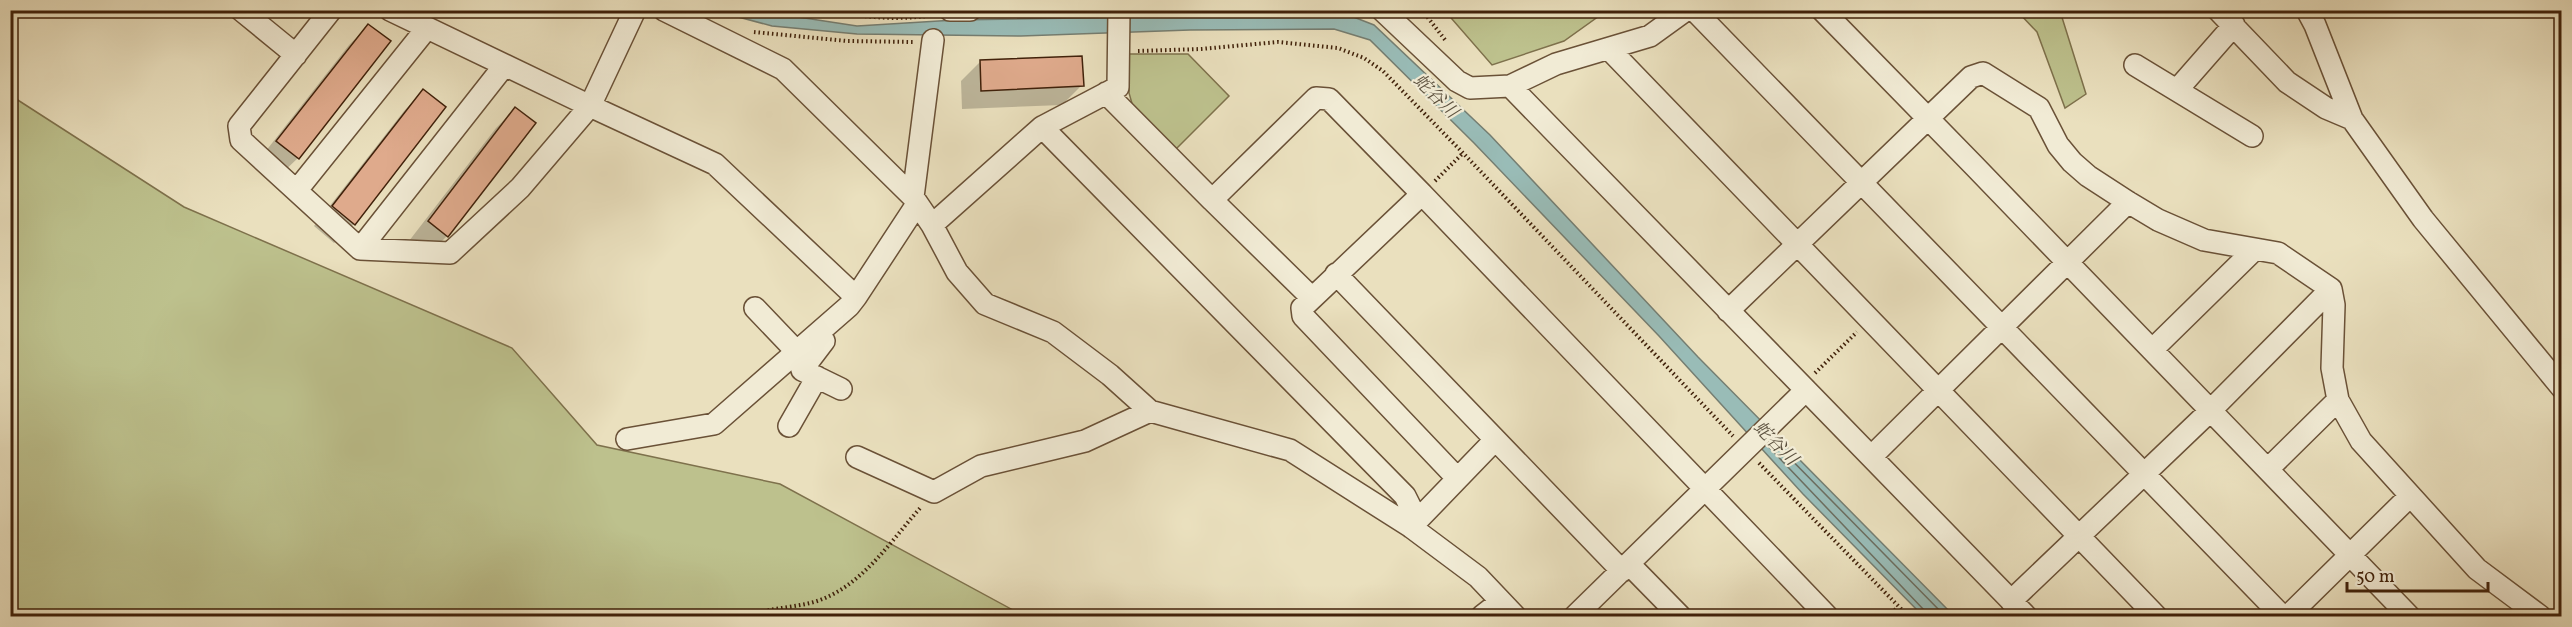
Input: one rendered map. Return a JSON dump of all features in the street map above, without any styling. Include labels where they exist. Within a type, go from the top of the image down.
[{"type":"street","points":[[241,10],[297,55]]},
{"type":"street","points":[[332,10],[239,126],[241,140],[360,249],[450,253],[520,188],[590,106],[635,10]]},
{"type":"street","points":[[390,10],[715,164],[852,302]]},
{"type":"street","points":[[664,10],[783,69],[915,201],[932,225],[957,272],[985,304],[1053,332],[1110,375],[1150,411],[1290,450],[1411,527],[1478,578],[1508,609],[1482,616]]},
{"type":"street","points":[[950,10],[970,10]]},
{"type":"street","points":[[932,225],[1042,127],[1118,87],[1119,10]]},
{"type":"street","points":[[1382,10],[1456,81],[1470,88],[1510,86],[1556,64],[1650,36],[1686,10]]},
{"type":"street","points":[[1694,10],[2282,616]]},
{"type":"street","points":[[1822,10],[2153,349],[2409,616]]},
{"type":"street","points":[[2218,10],[2287,82],[2326,108],[2352,119]]},
{"type":"street","points":[[2307,10],[2352,119],[2423,219],[2562,388]]},
{"type":"street","points":[[2177,90],[2234,25]]},
{"type":"street","points":[[297,190],[427,28]]},
{"type":"street","points":[[841,389],[802,370],[852,302],[915,201],[932,41]]},
{"type":"street","points":[[1609,49],[2156,616]]},
{"type":"street","points":[[2135,65],[2252,136]]},
{"type":"street","points":[[360,249],[504,66]]},
{"type":"street","points":[[1728,311],[1971,76],[1983,73],[2039,108],[2058,145],[2072,162],[2088,176],[2128,202],[2158,220],[2204,240],[2278,253],[2331,289],[2334,305],[2332,368],[2338,400],[2361,441],[2477,569],[2540,616]]},
{"type":"street","points":[[1510,86],[1872,456],[2018,609],[2078,536],[2210,411],[2331,289]]},
{"type":"street","points":[[1106,93],[1312,298]]},
{"type":"street","points":[[1212,200],[1316,98],[1329,99],[1827,616]]},
{"type":"street","points":[[1042,127],[1405,496],[1412,510],[1411,527]]},
{"type":"street","points":[[1422,194],[1302,308],[1303,316],[1457,478]]},
{"type":"street","points":[[1872,456],[2128,202]]},
{"type":"street","points":[[2153,349],[2254,250]]},
{"type":"street","points":[[1336,274],[1494,441],[1626,568],[1680,616]]},
{"type":"street","points":[[627,439],[714,424],[852,302]]},
{"type":"street","points":[[755,308],[798,352]]},
{"type":"street","points":[[789,426],[817,377]]},
{"type":"street","points":[[1575,616],[1748,449],[1804,388]]},
{"type":"street","points":[[2268,469],[2338,400]]},
{"type":"street","points":[[857,457],[934,492],[981,466],[1085,441],[1150,411]]},
{"type":"street","points":[[1411,527],[1494,441]]},
{"type":"street","points":[[2288,616],[2410,496]]},
{"type":"path","points":[[825,10],[874,19],[914,18],[936,14],[942,10]]},
{"type":"path","points":[[1422,10],[1450,46]]},
{"type":"path","points":[[722,38],[757,32],[848,41],[932,41]]},
{"type":"path","points":[[1119,44],[1201,49],[1278,42],[1338,48],[1364,58],[1383,71],[1908,616]]},
{"type":"path","points":[[1422,194],[1463,153]]},
{"type":"path","points":[[1804,388],[1870,320]]},
{"type":"path","points":[[746,616],[815,602],[846,588],[866,570],[934,492]]},
{"type":"path","points":[[1888,616],[1898,607]]},
{"type":"green space","points":[[1445,11],[1606,11],[1564,41],[1492,65]]},
{"type":"green space","points":[[2017,11],[2060,11],[2086,94],[2065,108],[2037,32]]},
{"type":"green space","points":[[1129,54],[1188,54],[1229,96],[1176,149],[1133,107],[1129,93]]},
{"type":"green space","points":[[10,95],[184,207],[512,348],[597,445],[780,484],[1024,616],[11,616]]},
{"type":"water","name":"蛇谷川","points":[[716,11],[758,11],[857,26],[955,20],[1329,14],[1351,16],[1374,25],[1490,135],[1698,357],[1954,616],[1923,616],[1803,494],[1659,336],[1474,143],[1370,40],[1334,29],[1190,30],[1021,36],[857,34],[772,26]]},
{"type":"building","points":[[368,24],[391,41],[299,159],[276,141]]},
{"type":"building","points":[[1082,56],[1084,86],[981,91],[980,60]]},
{"type":"building","points":[[423,89],[446,107],[355,225],[332,206]]},
{"type":"building","points":[[515,107],[536,123],[448,237],[428,221]]}]
